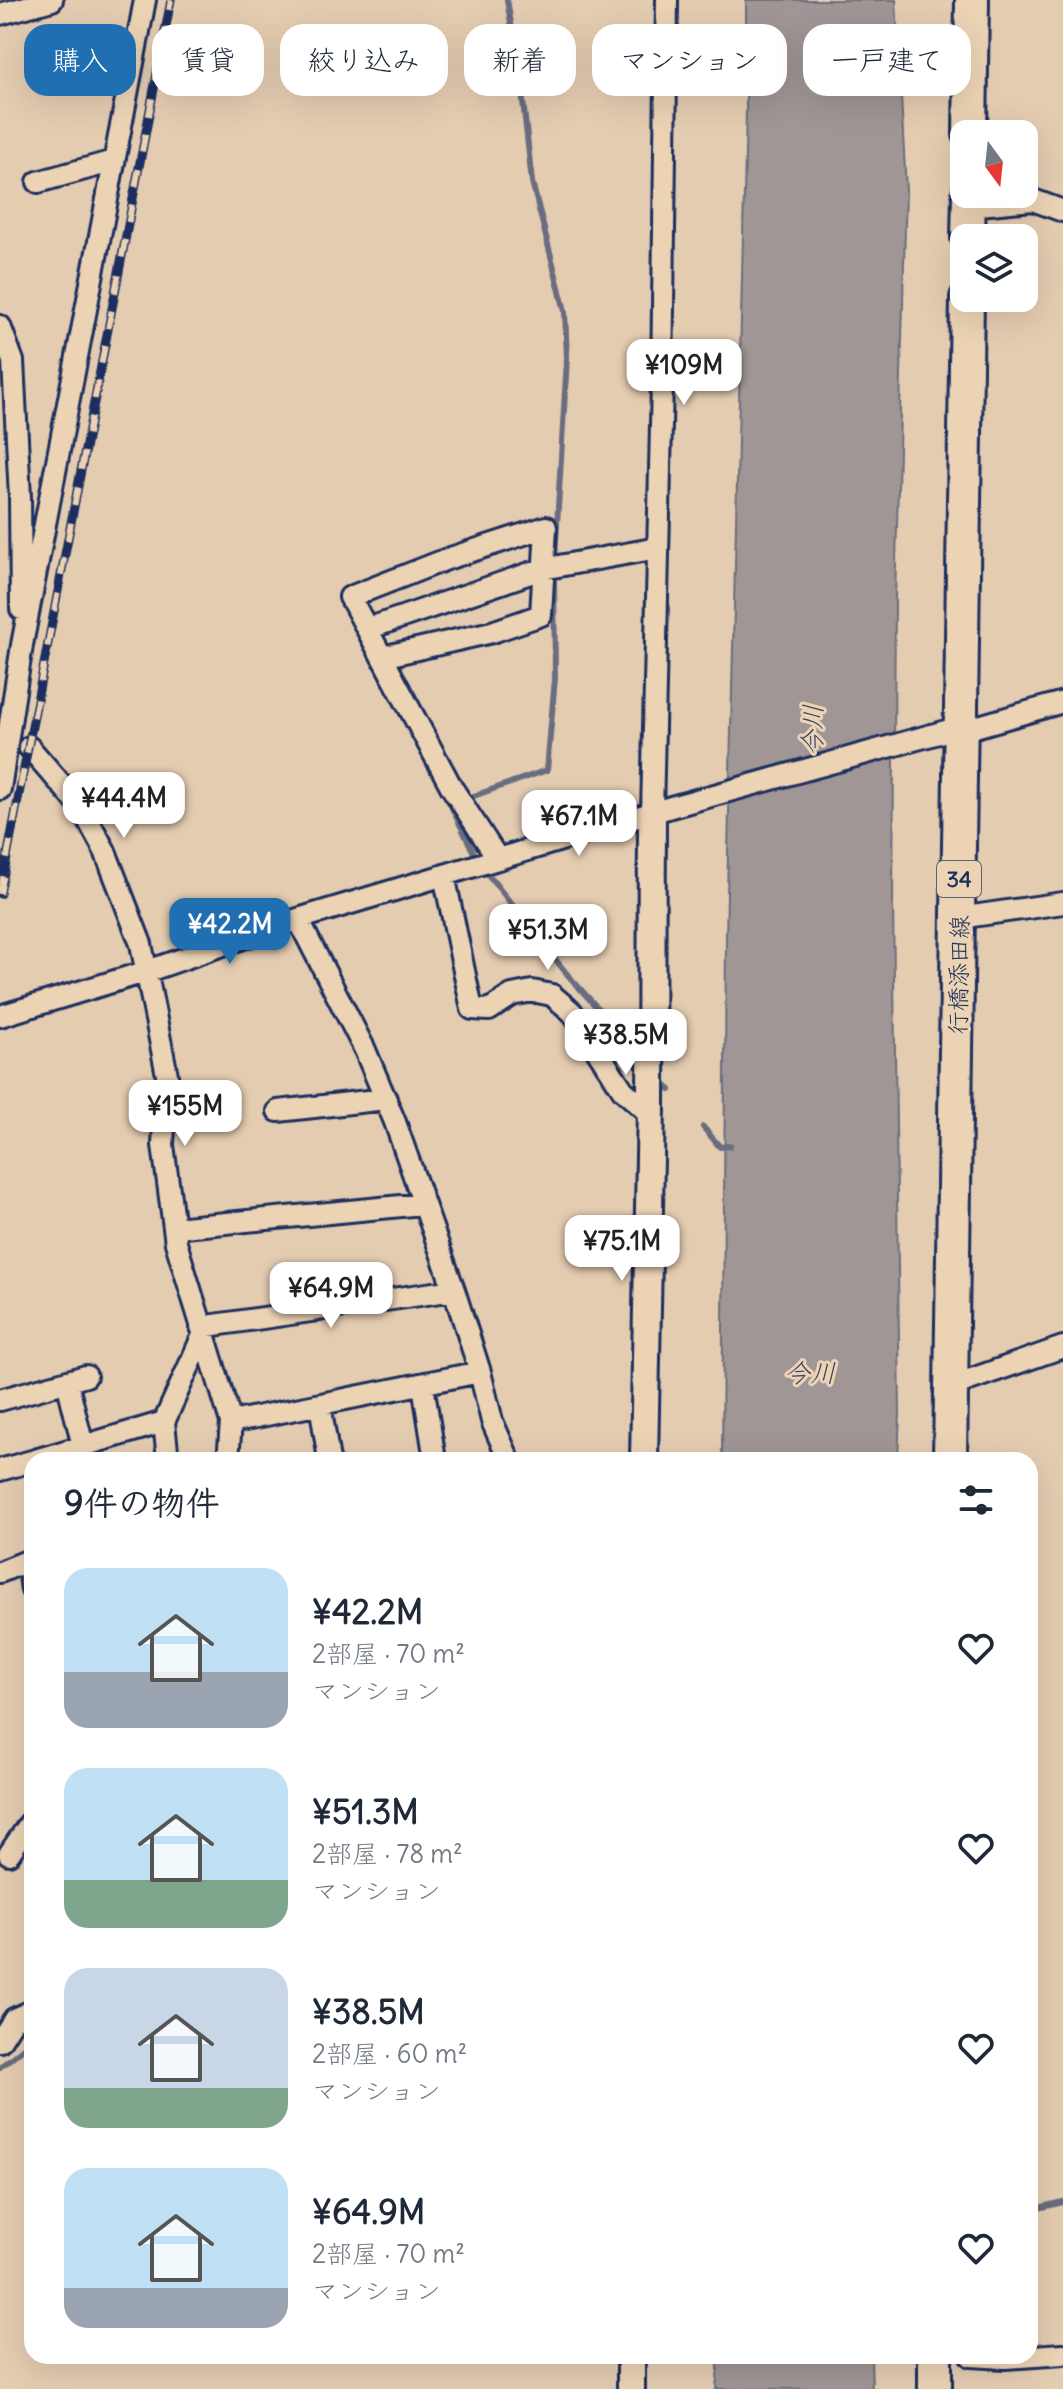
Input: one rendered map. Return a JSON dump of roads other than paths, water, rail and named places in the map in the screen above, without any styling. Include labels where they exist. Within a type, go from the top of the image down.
[{"type":"main road","points":[[970,120],[972,0]]},
{"type":"main road","name":"行橋添田線","points":[[950,1452],[959,918],[953,730],[967,312]]},
{"type":"main road","points":[[935,2364],[935,2389]]},
{"type":"street","points":[[0,14],[52,0]]},
{"type":"street","points":[[0,789],[6,713],[22,645],[145,0]]},
{"type":"street","points":[[644,1452],[651,1048],[661,810],[658,548],[667,0]]},
{"type":"street","points":[[38,182],[114,161]]},
{"type":"street","points":[[1038,202],[1063,211]]},
{"type":"street","points":[[0,326],[13,361],[20,497],[22,645]]},
{"type":"street","points":[[382,657],[492,632],[541,615],[546,527],[447,559],[350,597],[367,629],[452,788],[496,860]]},
{"type":"street","points":[[367,629],[542,569],[658,548]]},
{"type":"street","points":[[0,1016],[148,971],[298,919],[661,810],[1063,702]]},
{"type":"street","points":[[29,747],[81,807],[105,851],[141,944],[167,1075],[163,1145],[174,1228],[231,1422],[229,1452]]},
{"type":"street","points":[[444,875],[472,1009],[489,1010],[512,995],[532,991],[552,995],[572,1012],[623,1090],[651,1111]]},
{"type":"street","points":[[959,918],[1063,903]]},
{"type":"street","points":[[298,919],[365,1050],[386,1099],[454,1290],[492,1421],[506,1452]]},
{"type":"street","points":[[278,1111],[386,1099]]},
{"type":"street","points":[[174,1228],[422,1204]]},
{"type":"street","points":[[202,1331],[454,1290]]},
{"type":"street","points":[[167,1452],[164,1422],[202,1331]]},
{"type":"street","points":[[952,1386],[1063,1347]]},
{"type":"street","points":[[231,1422],[480,1372]]},
{"type":"street","points":[[0,1400],[77,1379],[83,1446]]},
{"type":"street","points":[[423,1385],[434,1452]]},
{"type":"street","points":[[320,1404],[328,1452]]},
{"type":"street","points":[[62,1452],[164,1422]]},
{"type":"street","points":[[0,1470],[24,1463]]},
{"type":"street","points":[[0,1572],[24,1563]]},
{"type":"street","points":[[9,1854],[24,1832]]},
{"type":"street","points":[[0,2041],[14,2019],[24,2015]]},
{"type":"street","points":[[1038,2356],[1063,2354]]},
{"type":"street","points":[[631,2364],[631,2389]]},
{"type":"water","name":"今川","points":[[746,0],[896,0],[897,24],[803,24],[803,96],[901,96],[906,190],[895,600],[893,906],[898,1452],[722,1452],[726,936],[746,96],[787,96],[787,24],[746,24]]},
{"type":"water","points":[[718,2364],[871,2364],[872,2389],[716,2389]]},
{"type":"waterway","points":[[507,0],[521,83],[532,182],[565,311],[567,359],[555,557]]},
{"type":"waterway","points":[[468,798],[547,770],[555,678],[554,574]]},
{"type":"waterway","points":[[452,808],[474,853],[490,877],[567,974],[643,1059]]},
{"type":"waterway","points":[[661,1080],[670,1090]]},
{"type":"waterway","points":[[703,1127],[720,1147],[730,1146]]},
{"type":"waterway","points":[[0,2067],[24,2048]]},
{"type":"waterway","points":[[1038,2208],[1063,2202]]},
{"type":"railway","points":[[0,894],[171,0]]}]
